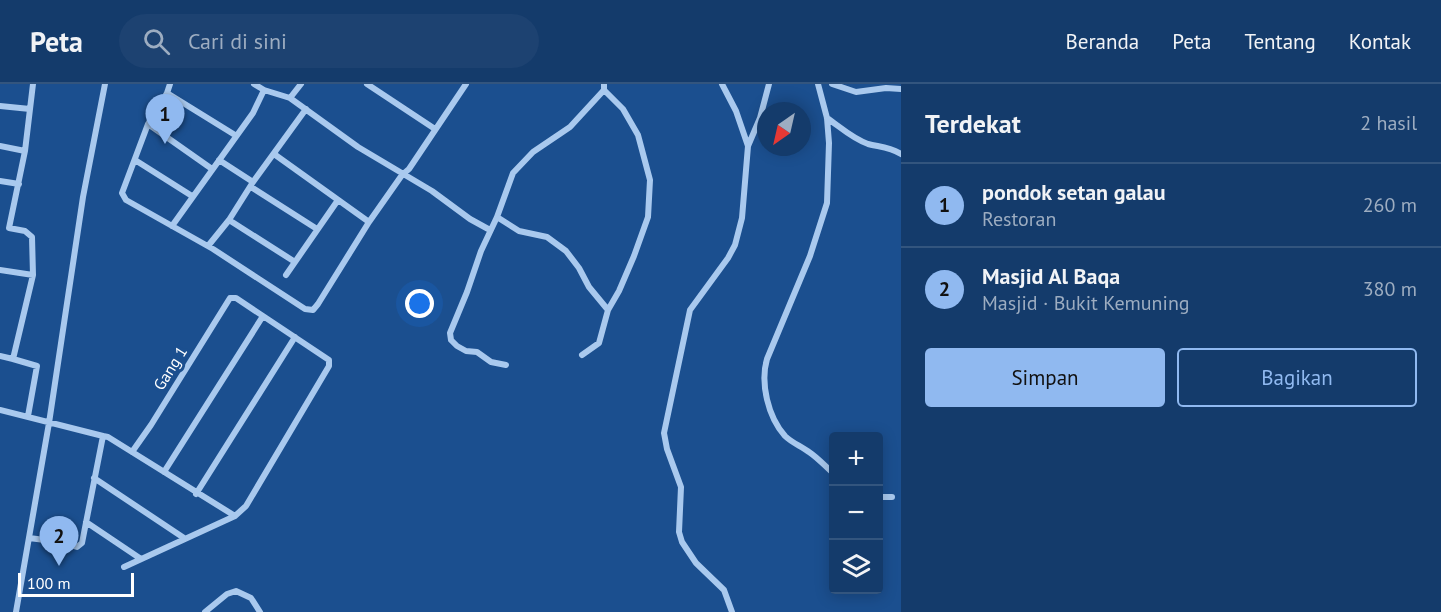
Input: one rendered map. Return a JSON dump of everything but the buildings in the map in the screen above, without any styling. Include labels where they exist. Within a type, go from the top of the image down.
[{"type":"street","points":[[9,228],[25,151],[33,84]]},
{"type":"street","points":[[16,612],[49,423],[83,197],[105,84]]},
{"type":"street","points":[[170,84],[148,124],[122,193],[126,200],[208,246],[305,309],[313,310],[369,222],[402,175],[409,169],[466,84]]},
{"type":"street","points":[[254,84],[264,90],[290,98],[358,147],[432,191],[470,219],[490,230]]},
{"type":"street","points":[[290,98],[301,84]]},
{"type":"street","points":[[368,84],[376,86],[435,129]]},
{"type":"street","points":[[722,84],[736,111],[748,146]]},
{"type":"street","points":[[732,612],[724,590],[696,563],[682,542],[679,532],[681,487],[667,449],[664,433],[690,310],[729,258],[740,232],[748,146],[760,118],[769,84]]},
{"type":"street","points":[[818,84],[827,118],[828,203],[810,256],[767,359],[764,375],[769,407],[780,429],[790,441],[809,452],[829,470]]},
{"type":"street","points":[[832,84],[856,92],[886,88],[901,89]]},
{"type":"street","points":[[506,365],[491,362],[477,352],[466,351],[457,346],[451,340],[450,333],[513,173],[533,152],[570,127],[604,87],[623,109],[638,135],[650,180],[648,217],[619,291],[608,310],[599,343],[582,355]]},
{"type":"street","points":[[172,226],[235,135],[253,113],[264,90]]},
{"type":"street","points":[[167,93],[235,135]]},
{"type":"street","points":[[0,106],[30,109]]},
{"type":"street","points":[[208,246],[229,220],[306,109]]},
{"type":"street","points":[[827,118],[868,144],[888,147],[901,153]]},
{"type":"street","points":[[148,124],[212,169]]},
{"type":"street","points":[[0,146],[25,151]]},
{"type":"street","points":[[274,154],[369,222]]},
{"type":"street","points":[[135,160],[192,196]]},
{"type":"street","points":[[219,160],[317,229]]},
{"type":"street","points":[[0,181],[19,184]]},
{"type":"street","points":[[286,275],[338,200]]},
{"type":"street","points":[[497,217],[519,231],[547,237],[566,251],[579,268],[589,287],[608,310]]},
{"type":"street","points":[[229,220],[295,262]]},
{"type":"street","points":[[0,227],[25,231],[32,237],[33,275],[13,360]]},
{"type":"street","points":[[0,270],[33,275]]},
{"type":"street","name":"Gang 1","points":[[132,452],[230,298],[236,298],[263,316]]},
{"type":"street","points":[[124,567],[235,516],[246,506],[329,366],[329,360],[263,316],[164,472]]},
{"type":"street","points":[[196,494],[295,337]]},
{"type":"street","points":[[0,356],[37,366],[28,416]]},
{"type":"street","points":[[0,410],[108,437],[196,494],[235,516]]},
{"type":"street","points":[[29,538],[61,542],[77,547],[82,543],[103,436]]},
{"type":"street","points":[[94,478],[184,538]]},
{"type":"street","points":[[883,497],[892,498]]},
{"type":"street","points":[[86,522],[141,559]]},
{"type":"street","points":[[205,612],[227,594],[236,591],[251,598],[260,612]]},
{"type":"place","name":"pondok setan galau","points":[[165,144]]},
{"type":"place","name":"Masjid Al Baqa","points":[[59,566]]}]
